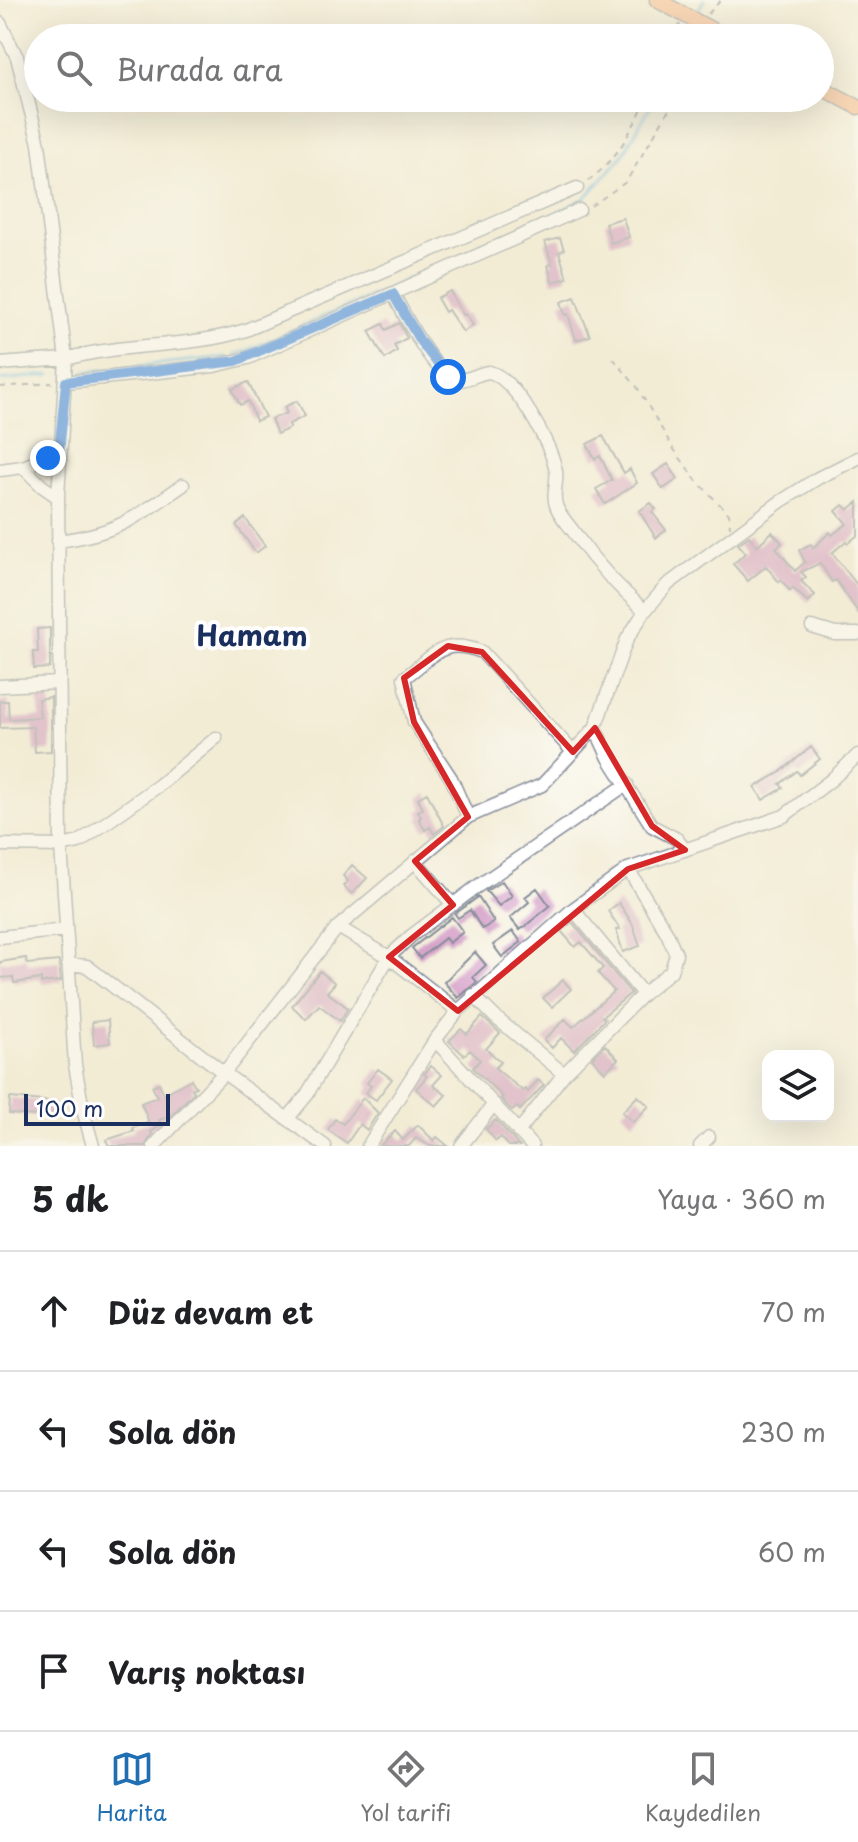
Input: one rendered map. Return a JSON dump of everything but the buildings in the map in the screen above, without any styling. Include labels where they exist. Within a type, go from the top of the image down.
[{"type":"main road","points":[[657,0],[701,24]]},
{"type":"main road","points":[[834,94],[858,107]]},
{"type":"street","points":[[0,23],[17,57],[24,85]]},
{"type":"street","points":[[31,112],[39,144],[66,359],[58,497],[61,846],[78,1086],[93,1146]]},
{"type":"street","points":[[0,364],[201,342],[246,330],[577,188]]},
{"type":"street","points":[[66,382],[236,361],[579,210]]},
{"type":"street","points":[[393,294],[420,341],[448,377],[462,380],[489,372],[506,380],[535,424],[554,463],[554,495],[560,513],[607,575],[645,611]]},
{"type":"street","points":[[0,470],[23,467],[59,452]]},
{"type":"street","points":[[154,1146],[224,1073],[338,927],[468,817],[542,785],[595,728],[627,639],[667,585],[727,544],[780,502],[858,458]]},
{"type":"street","points":[[23,467],[58,497]]},
{"type":"street","points":[[58,541],[97,535],[120,527],[183,485]]},
{"type":"street","points":[[812,627],[835,634],[858,634]]},
{"type":"street","points":[[468,817],[451,778],[414,722],[404,678],[448,646],[466,646],[482,652],[573,752]]},
{"type":"street","points":[[0,686],[58,683]]},
{"type":"street","points":[[595,728],[609,758],[652,826],[677,839],[685,850]]},
{"type":"street","points":[[0,845],[61,846],[87,838],[158,786],[216,738]]},
{"type":"street","points":[[368,1146],[435,1040],[458,1011],[573,909],[628,869],[784,816],[858,755]]},
{"type":"street","points":[[289,1117],[306,1096],[389,957],[411,936],[453,905],[627,784]]},
{"type":"street","points":[[415,861],[453,905]]},
{"type":"street","points":[[518,1132],[564,1074],[643,994],[671,971],[676,954],[667,933],[628,869]]},
{"type":"street","points":[[573,909],[643,994]]},
{"type":"street","points":[[338,927],[389,957],[458,1011]]},
{"type":"street","points":[[0,937],[65,930]]},
{"type":"street","points":[[68,964],[87,966],[224,1073],[289,1117],[325,1146]]},
{"type":"street","points":[[473,995],[564,1074]]},
{"type":"street","points":[[435,1040],[532,1146]]},
{"type":"street","points":[[461,1146],[494,1104]]},
{"type":"path","points":[[577,188],[608,166],[640,112]]},
{"type":"path","points":[[579,210],[597,203],[626,182],[668,112]]},
{"type":"path","points":[[613,358],[637,387],[680,459],[729,514],[727,544]]},
{"type":"path","points":[[0,387],[66,382]]},
{"type":"highlighted area","points":[[448,646],[482,652],[573,752],[595,728],[652,826],[685,850],[628,869],[458,1011],[389,957],[453,905],[415,861],[468,817],[414,722],[404,678]]},
{"type":"waterway","points":[[699,9],[704,0]]},
{"type":"waterway","points":[[559,212],[585,198],[621,158],[647,112]]},
{"type":"waterway","points":[[234,356],[425,272]]},
{"type":"waterway","points":[[85,372],[226,357]]},
{"type":"waterway","points":[[0,380],[50,375]]},
{"type":"district","name":"Hamam","points":[[252,634]]},
{"type":"route","points":[[48,458],[59,452],[66,382],[236,361],[393,294],[420,341],[448,377]]}]
